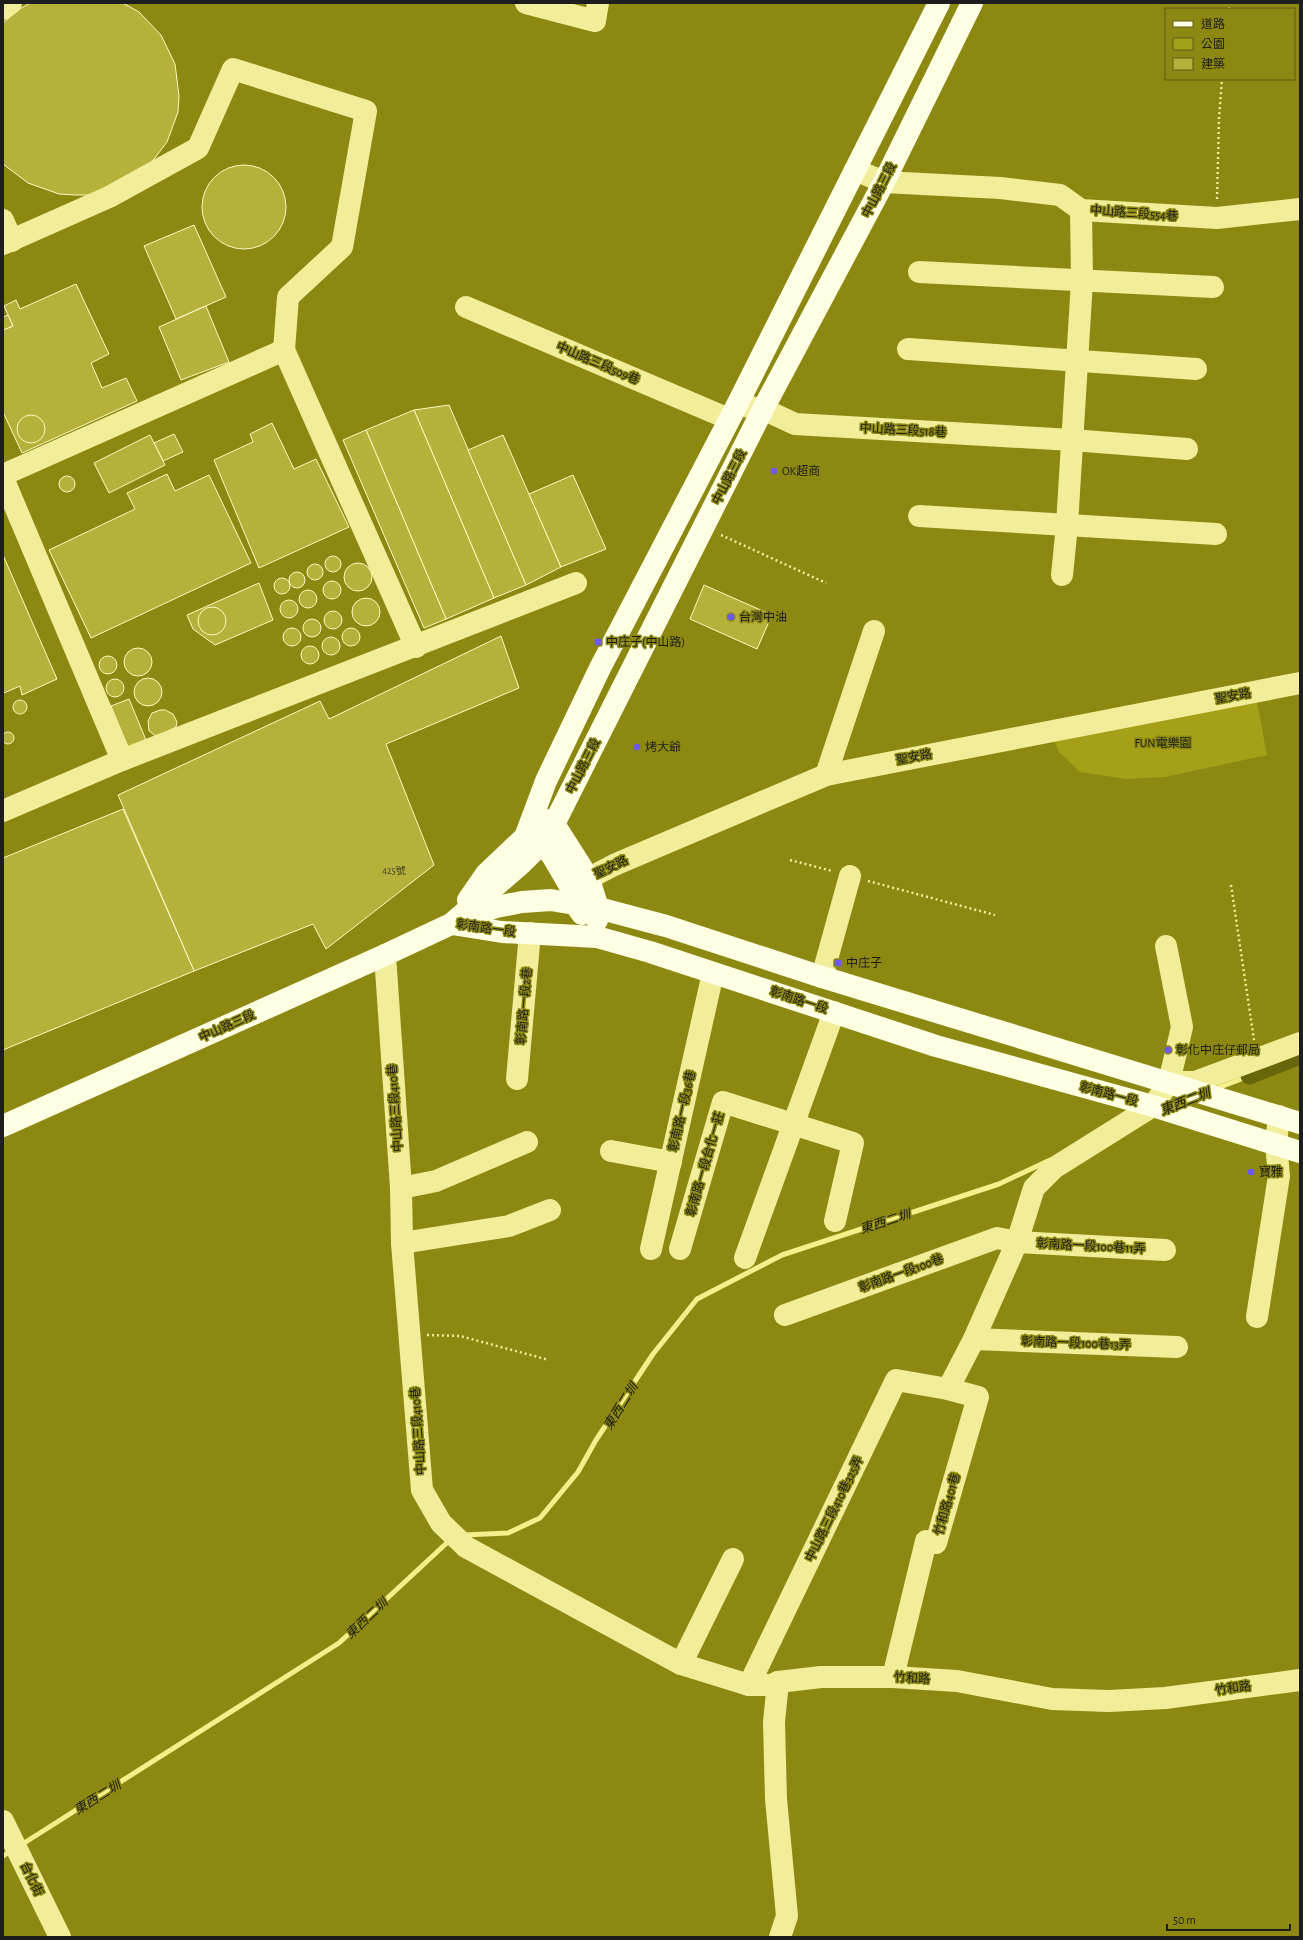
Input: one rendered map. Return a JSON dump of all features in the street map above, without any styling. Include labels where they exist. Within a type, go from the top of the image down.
[{"type":"main road","name":"中山路三段","points":[[533,840],[534,815],[546,781],[600,668],[733,412],[939,3]]},
{"type":"main road","name":"中山路三段","points":[[3,1126],[451,924],[498,885],[533,840],[554,824],[763,409],[884,182],[972,3]]},
{"type":"main road","points":[[534,815],[554,824],[597,937]]},
{"type":"main road","points":[[533,840],[553,857],[579,890],[598,908],[666,926],[822,977],[1300,1122]]},
{"type":"main road","name":"彰南路一段","points":[[451,924],[496,907],[522,902],[551,900]]},
{"type":"main road","points":[[597,937],[598,908]]},
{"type":"main road","name":"彰南路一段","points":[[451,924],[502,932],[597,937],[713,973],[936,1046],[1153,1106],[1300,1152]]},
{"type":"street","points":[[3,9],[10,3]]},
{"type":"street","points":[[526,3],[595,21],[598,3]]},
{"type":"street","points":[[3,220],[7,243],[109,197],[198,148],[233,70],[366,111],[342,248],[288,297],[284,350],[416,647]]},
{"type":"street","name":"中山路三段554巷","points":[[855,170],[884,182],[1000,188],[1060,195],[1082,210],[1217,218],[1300,209]]},
{"type":"street","points":[[1062,576],[1067,525],[1082,281],[1082,210]]},
{"type":"street","points":[[919,272],[1213,287]]},
{"type":"street","name":"中山路三段509巷","points":[[466,307],[733,412]]},
{"type":"street","points":[[908,349],[1196,369]]},
{"type":"street","points":[[122,760],[3,477],[284,350]]},
{"type":"street","name":"中山路三段518巷","points":[[733,412],[763,409],[795,424],[1072,440],[1186,449]]},
{"type":"street","points":[[919,516],[1216,534]]},
{"type":"street","points":[[3,811],[122,760],[416,647],[576,583]]},
{"type":"street","points":[[826,774],[874,631]]},
{"type":"street","name":"聖安路","points":[[551,900],[579,890],[614,865],[826,774],[1300,683]]},
{"type":"street","points":[[822,977],[850,876]]},
{"type":"street","name":"彰南路一段2巷","points":[[517,1079],[530,933]]},
{"type":"street","points":[[948,1389],[974,1339],[1017,1242],[1034,1188],[1054,1168],[1153,1106],[1169,1082],[1182,1027],[1166,946]]},
{"type":"street","name":"中山路三段410巷","points":[[385,955],[401,1188],[402,1243],[422,1490],[441,1523],[466,1548],[681,1664],[749,1685],[771,1685],[778,1682]]},
{"type":"street","name":"彰南路一段36巷","points":[[651,1249],[713,973]]},
{"type":"street","points":[[745,1258],[834,1012]]},
{"type":"street","points":[[1169,1082],[1195,1082],[1300,1043]]},
{"type":"street","name":"彰南路一段台化一莊","points":[[680,1249],[723,1102],[853,1143],[835,1221]]},
{"type":"street","points":[[1257,1317],[1279,1176],[1276,1144],[1279,1116]]},
{"type":"street","points":[[401,1188],[436,1181],[527,1142]]},
{"type":"street","points":[[611,1151],[671,1162]]},
{"type":"street","points":[[402,1243],[509,1226],[550,1210]]},
{"type":"street","name":"彰南路一段100巷","points":[[785,1315],[997,1238],[1017,1242]]},
{"type":"street","name":"彰南路一段100巷11弄","points":[[1017,1242],[1165,1250]]},
{"type":"street","name":"彰南路一段100巷13弄","points":[[974,1339],[1177,1347]]},
{"type":"street","name":"中山路三段410巷325弄","points":[[749,1685],[896,1380],[948,1389]]},
{"type":"street","name":"竹和路401巷","points":[[893,1677],[926,1541],[936,1543],[978,1397],[948,1389]]},
{"type":"street","points":[[681,1664],[733,1559]]},
{"type":"street","name":"竹和路","points":[[778,1682],[821,1677],[893,1677],[957,1681],[1052,1699],[1110,1701],[1165,1698],[1300,1680]]},
{"type":"street","points":[[778,1682],[774,1722],[776,1799],[787,1916],[780,1937]]},
{"type":"street","name":"台化街","points":[[7,1828],[60,1937]]},
{"type":"path","points":[[1217,218],[1219,119],[1222,80]]},
{"type":"path","points":[[704,527],[826,584]]},
{"type":"path","points":[[790,860],[995,915]]},
{"type":"path","points":[[1231,885],[1257,1059]]},
{"type":"path","points":[[410,1335],[460,1336],[549,1360]]},
{"type":"green space","name":"FUN電樂園","points":[[1255,692],[1267,755],[1165,777],[1126,779],[1080,772],[1059,752],[1051,732]]},
{"type":"building","points":[[30,3],[123,3],[139,12],[161,35],[175,64],[179,96],[178,112],[167,142],[148,167],[91,195],[75,195],[59,194],[28,183],[3,164],[3,23],[18,10]]},
{"type":"building","points":[[244,165],[260,168],[274,177],[283,191],[286,207],[283,223],[274,237],[260,246],[244,249],[228,246],[214,237],[205,223],[202,207],[205,191],[214,177],[228,168]]},
{"type":"building","points":[[194,225],[226,297],[176,319],[144,246]]},
{"type":"building","points":[[76,284],[109,354],[91,363],[102,388],[126,378],[137,401],[22,453],[3,412],[3,330],[13,326],[4,306],[16,300],[20,309]]},
{"type":"building","points":[[206,306],[229,362],[181,380],[159,327]]},
{"type":"building","points":[[8,315],[13,326],[3,330],[3,317]]},
{"type":"building","points":[[449,405],[526,585],[494,598],[414,410]]},
{"type":"building","points":[[414,410],[494,598],[446,619],[366,430]]},
{"type":"building","points":[[31,415],[41,419],[45,429],[41,439],[31,443],[21,439],[17,429],[21,419]]},
{"type":"building","points":[[272,423],[294,469],[316,459],[349,527],[259,568],[214,460],[253,442],[250,434]]},
{"type":"building","points":[[366,430],[446,619],[424,628],[343,440]]},
{"type":"building","points":[[174,434],[183,452],[163,461],[154,443]]},
{"type":"building","points":[[150,435],[165,465],[109,493],[94,463]]},
{"type":"building","points":[[503,435],[561,567],[526,585],[468,450]]},
{"type":"building","points":[[167,474],[175,491],[209,475],[251,563],[91,638],[49,550],[135,509],[127,493]]},
{"type":"building","points":[[573,475],[606,549],[561,567],[529,494]]},
{"type":"building","points":[[67,476],[73,478],[75,484],[73,490],[67,492],[61,490],[59,484],[61,478]]},
{"type":"building","points":[[3,555],[57,679],[22,695],[20,686],[4,693],[3,690]]},
{"type":"building","points":[[333,556],[339,558],[341,564],[339,570],[333,572],[327,570],[325,564],[327,558]]},
{"type":"building","points":[[358,563],[368,567],[372,577],[368,587],[358,591],[348,587],[344,577],[348,567]]},
{"type":"building","points":[[315,564],[321,566],[323,572],[321,578],[315,580],[309,578],[307,572],[309,566]]},
{"type":"building","points":[[297,572],[303,574],[305,580],[303,586],[297,588],[291,586],[289,580],[291,574]]},
{"type":"building","points":[[282,578],[288,580],[290,586],[288,592],[282,594],[276,592],[274,586],[276,580]]},
{"type":"building","points":[[328,581],[336,581],[341,586],[339,597],[336,599],[328,599],[323,594],[323,586]]},
{"type":"building","points":[[259,583],[273,620],[215,645],[193,629],[187,615]]},
{"type":"building","name":"台灣中油","points":[[704,585],[772,615],[757,649],[690,619]]},
{"type":"building","points":[[304,590],[312,590],[317,595],[315,606],[312,608],[304,608],[299,603],[299,595]]},
{"type":"building","points":[[366,598],[376,602],[380,612],[376,622],[366,626],[356,622],[352,612],[356,602]]},
{"type":"building","points":[[285,600],[293,600],[298,605],[296,616],[293,618],[285,618],[280,613],[280,605]]},
{"type":"building","points":[[212,607],[222,611],[226,621],[222,631],[212,635],[202,631],[198,621],[202,611]]},
{"type":"building","points":[[329,611],[337,611],[342,616],[340,627],[337,629],[329,629],[324,624],[324,616]]},
{"type":"building","points":[[308,619],[316,619],[321,624],[319,635],[316,637],[308,637],[303,632],[303,624]]},
{"type":"building","points":[[288,628],[296,628],[301,633],[299,644],[296,646],[288,646],[283,641],[283,633]]},
{"type":"building","points":[[347,628],[355,628],[360,633],[358,644],[355,646],[347,646],[342,641],[342,633]]},
{"type":"building","points":[[501,636],[519,688],[386,744],[434,865],[326,949],[313,924],[194,971],[118,795],[320,701],[329,719]]},
{"type":"building","points":[[327,637],[335,637],[340,642],[338,653],[335,655],[327,655],[322,650],[322,642]]},
{"type":"building","points":[[306,646],[314,646],[319,651],[317,662],[314,664],[306,664],[301,659],[301,651]]},
{"type":"building","points":[[138,648],[144,649],[148,652],[151,656],[151,668],[148,672],[144,675],[138,676],[132,675],[128,672],[125,668],[124,662],[125,656],[128,652],[132,649]]},
{"type":"building","points":[[104,656],[112,656],[117,661],[115,672],[112,674],[104,674],[99,669],[99,661]]},
{"type":"building","points":[[148,678],[154,679],[158,682],[161,686],[161,698],[158,702],[154,705],[148,706],[142,705],[138,702],[135,698],[134,692],[135,686],[138,682],[142,679]]},
{"type":"building","points":[[111,679],[119,679],[124,684],[122,695],[119,697],[111,697],[106,692],[106,684]]},
{"type":"building","points":[[129,699],[146,740],[128,747],[111,706]]},
{"type":"building","points":[[20,700],[25,702],[27,707],[25,712],[20,714],[15,712],[13,707],[15,702]]},
{"type":"building","points":[[165,710],[173,714],[177,722],[176,727],[157,737],[149,731],[148,721],[152,713]]},
{"type":"building","points":[[6,732],[10,732],[14,738],[10,744],[6,744],[2,740],[2,736]]},
{"type":"building","points":[[123,809],[194,971],[3,1050],[3,858]]},
{"type":"waterway","name":"東西二圳","points":[[1249,1076],[1300,1056]]},
{"type":"waterway","name":"東西二圳","points":[[1215,1089],[1249,1076]]},
{"type":"waterway","name":"東西二圳","points":[[1174,1105],[1193,1098]]},
{"type":"waterway","name":"東西二圳","points":[[464,1535],[508,1533],[540,1518],[578,1472],[596,1440],[653,1354],[697,1299],[782,1255],[999,1184],[1050,1160]]},
{"type":"waterway","name":"東西二圳","points":[[21,1845],[339,1643],[451,1539]]},
{"type":"waterway","name":"東西二圳","points":[[3,1856],[12,1850]]},
{"type":"place","name":"OK超商","points":[[774,471]]},
{"type":"place","name":"台灣中油","points":[[731,617]]},
{"type":"place","name":"中庄子(中山路)","points":[[598,642]]},
{"type":"place","name":"烤大爺","points":[[637,747]]},
{"type":"place","name":"中庄子","points":[[838,963]]},
{"type":"place","name":"彰化中庄仔郵局","points":[[1168,1050]]},
{"type":"place","name":"寶雅","points":[[1251,1172]]}]
